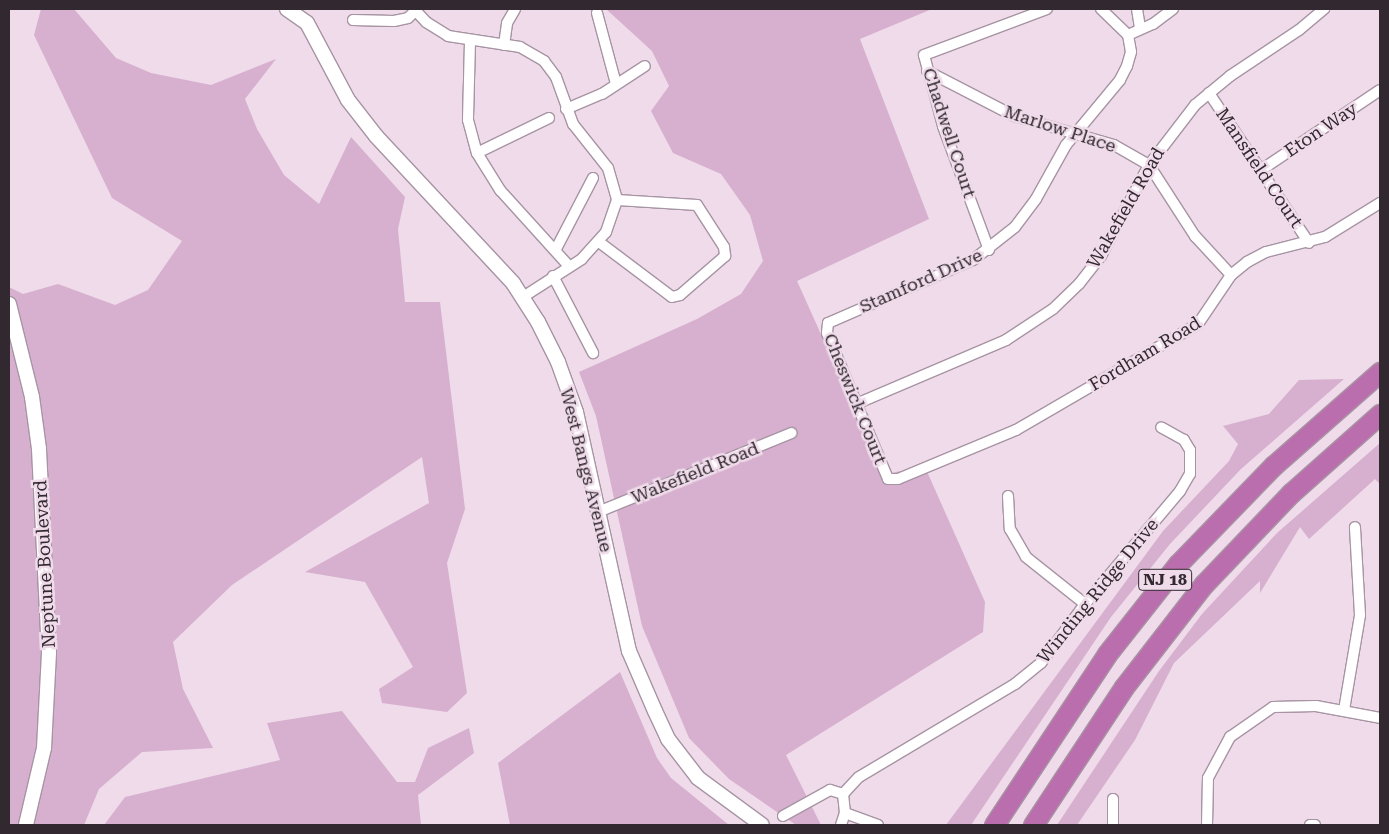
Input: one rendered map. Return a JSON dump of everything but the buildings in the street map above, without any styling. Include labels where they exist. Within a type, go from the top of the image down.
[{"type":"highway","name":"NJ 18","points":[[994,825],[1108,654],[1178,564],[1274,465],[1380,372]]},
{"type":"highway","name":"NJ 18","points":[[1033,825],[1129,680],[1204,584],[1291,493],[1380,414]]},
{"type":"street","name":"West Bangs Avenue","points":[[287,9],[305,16],[348,100],[370,129],[523,297],[558,362],[570,395],[629,652],[668,739],[698,778],[762,825]]},
{"type":"street","points":[[504,45],[507,23],[515,9]]},
{"type":"street","name":"Chadwell Court","points":[[989,250],[943,126],[924,55],[1047,9]]},
{"type":"street","points":[[1101,9],[1128,35],[1140,28],[1153,24],[1173,9]]},
{"type":"street","points":[[1137,9],[1140,28]]},
{"type":"street","name":"Wakefield Road","points":[[856,404],[1006,340],[1053,309],[1078,284],[1101,256],[1149,165],[1178,124],[1209,93],[1324,9]]},
{"type":"street","points":[[353,20],[394,22],[408,18],[415,10],[448,36],[470,42],[520,47],[544,61],[556,77],[566,109],[576,128],[605,163],[617,200],[599,242],[523,297]]},
{"type":"street","points":[[596,13],[616,84]]},
{"type":"street","name":"Stamford Drive","points":[[831,320],[964,265],[989,250],[1023,217],[1059,156],[1120,80],[1131,52],[1128,35]]},
{"type":"street","points":[[470,42],[468,120],[478,153],[500,190],[556,249],[568,266]]},
{"type":"street","points":[[566,109],[591,99],[645,66]]},
{"type":"street","name":"Marlow Place","points":[[927,71],[1014,116],[1043,126],[1077,132],[1114,145],[1149,165],[1195,236],[1231,275]]},
{"type":"street","name":"Eton Way","points":[[1261,170],[1380,90]]},
{"type":"street","name":"Mansfield Court","points":[[1209,93],[1309,243]]},
{"type":"street","points":[[478,153],[549,118]]},
{"type":"street","points":[[556,249],[594,178]]},
{"type":"street","points":[[599,242],[672,296],[680,295],[725,256],[724,247],[697,205],[617,200]]},
{"type":"street","name":"Fordham Road","points":[[888,478],[898,479],[1016,430],[1189,331],[1208,315],[1231,275],[1266,252],[1309,243],[1341,229],[1380,203]]},
{"type":"street","points":[[554,276],[593,353]]},
{"type":"street","name":"Neptune Boulevard","points":[[9,304],[32,397],[39,449],[49,653],[44,748],[26,825]]},
{"type":"street","name":"Cheswick Court","points":[[831,320],[826,328],[827,333],[888,478]]},
{"type":"street","name":"Winding Ridge Drive","points":[[843,794],[858,777],[1024,677],[1051,653],[1085,604],[1187,480],[1192,463],[1190,450],[1184,440],[1161,427]]},
{"type":"street","name":"Wakefield Road","points":[[598,512],[792,433]]},
{"type":"street","points":[[1008,496],[1010,529],[1026,557],[1085,604]]},
{"type":"street","points":[[1344,710],[1360,615],[1355,528]]},
{"type":"street","points":[[1208,825],[1208,778],[1230,737],[1273,707],[1316,706],[1380,718]]},
{"type":"street","points":[[783,816],[830,790],[843,794],[845,813],[841,825]]},
{"type":"street","points":[[1113,800],[1113,825]]},
{"type":"street","points":[[845,813],[878,825]]},
{"type":"street","points":[[1310,825],[1315,825]]},
{"type":"shaded area","points":[[41,9],[74,9],[116,58],[151,73],[211,85],[276,59],[245,99],[257,129],[284,175],[319,204],[351,137],[405,197],[398,229],[405,302],[440,302],[465,509],[447,563],[467,693],[447,712],[382,703],[379,689],[413,667],[365,582],[305,572],[429,503],[422,457],[232,585],[173,642],[183,689],[213,748],[142,752],[99,789],[84,825],[9,825],[9,287],[23,294],[58,284],[115,305],[148,290],[182,241],[112,198],[34,35]]},
{"type":"shaded area","points":[[606,9],[932,9],[860,39],[929,219],[797,281],[884,474],[925,467],[985,602],[983,632],[786,755],[821,825],[796,825],[729,779],[689,738],[642,626],[596,416],[579,372],[697,319],[741,294],[763,261],[750,215],[721,174],[673,153],[651,111],[669,86],[652,51]]},
{"type":"shaded area","points":[[1344,379],[1241,469],[1170,544],[1111,617],[971,825],[946,825],[1163,531],[1229,461],[1238,444],[1223,426],[1269,414],[1299,380]]},
{"type":"shaded area","points":[[1380,443],[1380,484],[1375,479],[1309,539],[1300,527],[1260,593],[1260,581],[1174,663],[1135,740],[1077,825],[1057,825],[1159,671],[1202,614],[1277,533]]},
{"type":"shaded area","points":[[620,672],[657,758],[671,778],[729,825],[510,825],[498,763]]},
{"type":"shaded area","points":[[342,711],[397,782],[415,782],[428,748],[469,728],[474,753],[418,795],[421,825],[104,825],[125,797],[280,760],[267,723]]}]
